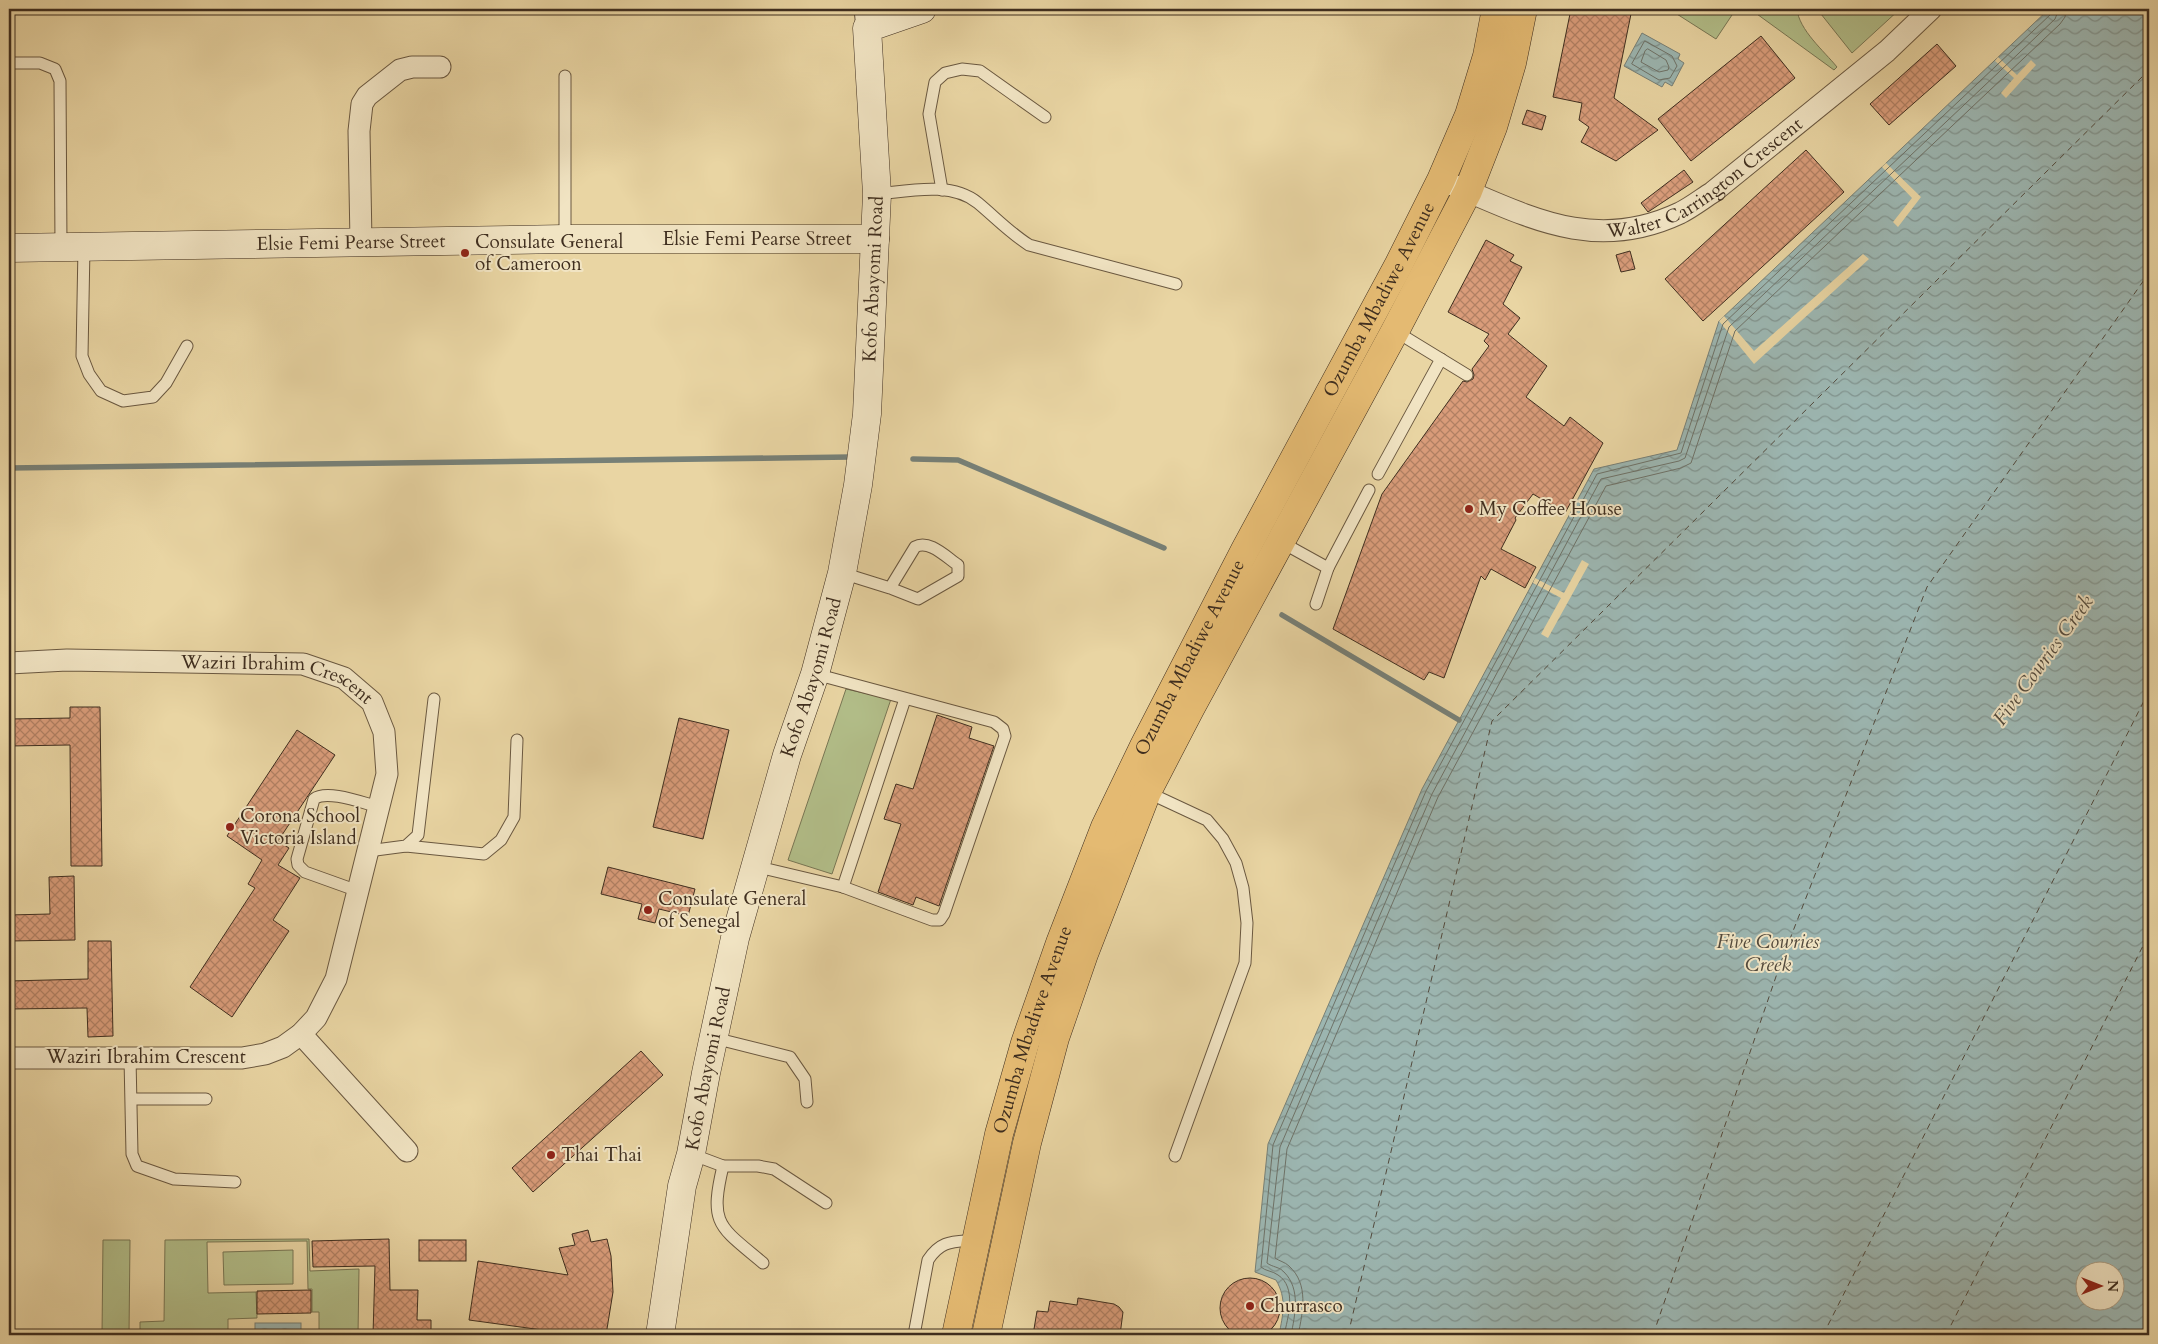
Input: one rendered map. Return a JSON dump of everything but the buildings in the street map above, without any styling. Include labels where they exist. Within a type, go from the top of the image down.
[{"type":"highway","name":"Ozumba Mbadiwe Avenue","points":[[956,1335],[975,1240],[1000,1134],[1025,1043],[1060,943],[1105,827],[1143,748],[1245,550],[1398,266],[1442,180],[1469,115],[1487,56],[1496,9]]},
{"type":"highway","name":"Ozumba Mbadiwe Avenue","points":[[986,1335],[1027,1143],[1055,1038],[1084,954],[1147,792],[1395,331],[1468,191],[1493,127],[1512,62],[1523,9]]},
{"type":"street","points":[[866,19],[922,9]]},
{"type":"street","name":"Walter Carrington Crescent","points":[[1442,180],[1562,228],[1589,231],[1618,231],[1647,226],[1682,212],[1713,192],[1887,51],[1930,9]]},
{"type":"street","name":"Kofo Abayomi Road","points":[[660,1335],[682,1186],[691,1154],[735,938],[754,866],[815,674],[842,573],[858,485],[867,414],[877,194],[866,19]]},
{"type":"street","points":[[361,242],[359,131],[362,104],[367,96],[400,70],[412,67],[440,67]]},
{"type":"street","name":"Elsie Femi Pearse Street","points":[[9,248],[565,239],[875,239]]},
{"type":"street","name":"Waziri Ibrahim Crescent","points":[[9,664],[67,660],[303,664],[344,678],[372,702],[384,732],[387,774],[336,980],[316,1018],[301,1034],[283,1047],[265,1054],[242,1058],[9,1058]]},
{"type":"street","points":[[301,1034],[407,1151]]},
{"type":"lane","points":[[14,63],[40,63],[55,69],[60,81],[82,356],[90,374],[101,391],[123,401],[153,397],[166,384],[187,346]]},
{"type":"lane","points":[[942,190],[929,114],[935,82],[945,73],[962,68],[980,71],[1045,117]]},
{"type":"lane","points":[[565,76],[565,239]]},
{"type":"lane","points":[[877,194],[942,190],[960,193],[977,202],[1009,232],[1029,245],[1176,284]]},
{"type":"lane","points":[[1395,331],[1467,375]]},
{"type":"lane","points":[[1378,474],[1440,359]]},
{"type":"lane","points":[[1316,604],[1328,568],[1369,490]]},
{"type":"lane","points":[[1280,542],[1328,568]]},
{"type":"lane","points":[[842,573],[918,599],[958,576],[960,570],[958,565],[928,545],[921,544],[915,547],[890,588]]},
{"type":"lane","points":[[754,866],[843,887],[932,920],[940,920],[944,914],[1004,736],[1003,729],[994,722],[815,674]]},
{"type":"lane","points":[[406,846],[418,835],[434,699]]},
{"type":"lane","points":[[843,887],[905,699]]},
{"type":"lane","points":[[368,851],[406,846],[484,854],[501,840],[514,817],[517,740]]},
{"type":"lane","points":[[1147,792],[1207,820],[1223,839],[1236,863],[1243,888],[1247,923],[1245,963],[1175,1156]]},
{"type":"lane","points":[[358,892],[305,872],[298,865],[297,859],[314,799],[317,796],[326,794],[379,807]]},
{"type":"lane","points":[[714,1038],[790,1057],[806,1080],[807,1102]]},
{"type":"lane","points":[[130,1058],[132,1154],[137,1166],[174,1178],[235,1182]]},
{"type":"lane","points":[[132,1099],[206,1099]]},
{"type":"lane","points":[[691,1154],[723,1166],[758,1166],[774,1169],[826,1203]]},
{"type":"lane","points":[[723,1166],[716,1195],[716,1211],[723,1226],[763,1263]]},
{"type":"lane","points":[[914,1335],[928,1260],[934,1251],[946,1242],[975,1240]]},
{"type":"green space","points":[[1669,9],[1736,9],[1716,39]]},
{"type":"green space","points":[[1750,9],[1797,9],[1802,25],[1837,67],[1834,70]]},
{"type":"green space","points":[[1817,9],[1900,9],[1852,53]]},
{"type":"green space","points":[[846,689],[891,699],[832,874],[788,860]]},
{"type":"green space","points":[[309,1239],[310,1271],[359,1269],[358,1335],[319,1335],[319,1312],[312,1312],[312,1289],[308,1289],[307,1241],[207,1242],[208,1293],[256,1292],[257,1318],[228,1319],[228,1335],[140,1335],[140,1322],[164,1321],[165,1240]]},
{"type":"green space","points":[[103,1240],[130,1240],[129,1335],[102,1335]]},
{"type":"green space","points":[[293,1250],[293,1284],[224,1285],[223,1252]]},
{"type":"water","name":"Five Cowries Creek","points":[[2049,9],[2141,9],[2149,16],[2149,1335],[1279,1335],[1283,1307],[1282,1294],[1276,1280],[1255,1272],[1268,1144],[1422,789],[1594,469],[1677,450],[1719,321]]},
{"type":"water","points":[[1642,33],[1680,54],[1678,59],[1684,63],[1672,86],[1665,82],[1662,87],[1624,66]]},
{"type":"water","points":[[255,1323],[301,1323],[301,1335],[255,1335]]},
{"type":"pier","points":[[1998,57],[2017,75],[2031,60],[2036,65],[2006,98],[2001,93],[2014,78],[1995,61]]},
{"type":"pier","points":[[1886,163],[1921,197],[1898,227],[1893,222],[1912,198],[1882,167]]},
{"type":"pier","points":[[1863,254],[1869,259],[1754,364],[1719,321],[1724,316],[1754,351]]},
{"type":"pier","points":[[1582,560],[1589,564],[1548,638],[1541,634],[1561,598],[1533,583],[1535,578],[1564,593]]},
{"type":"waterway","points":[[9,468],[850,457]]},
{"type":"waterway","points":[[913,459],[958,460],[1164,548]]},
{"type":"waterway","points":[[1282,615],[1459,720]]},
{"type":"ferry route","points":[[1348,1335],[1492,721],[2149,70]]},
{"type":"ferry route","points":[[1653,1335],[1781,962],[1927,587],[2149,273]]},
{"type":"ferry route","points":[[1823,1335],[2149,691]]},
{"type":"ferry route","points":[[1946,1335],[2149,934]]},
{"type":"place","name":"Consulate General of Cameroon","points":[[465,253]]},
{"type":"place","name":"My Coffee House","points":[[1469,509]]},
{"type":"place","name":"Corona School Victoria Island","points":[[230,827]]},
{"type":"place","name":"Consulate General of Senegal","points":[[648,910]]},
{"type":"place","name":"Thai Thai","points":[[551,1155]]},
{"type":"place","name":"Churrasco","points":[[1250,1306]]}]
